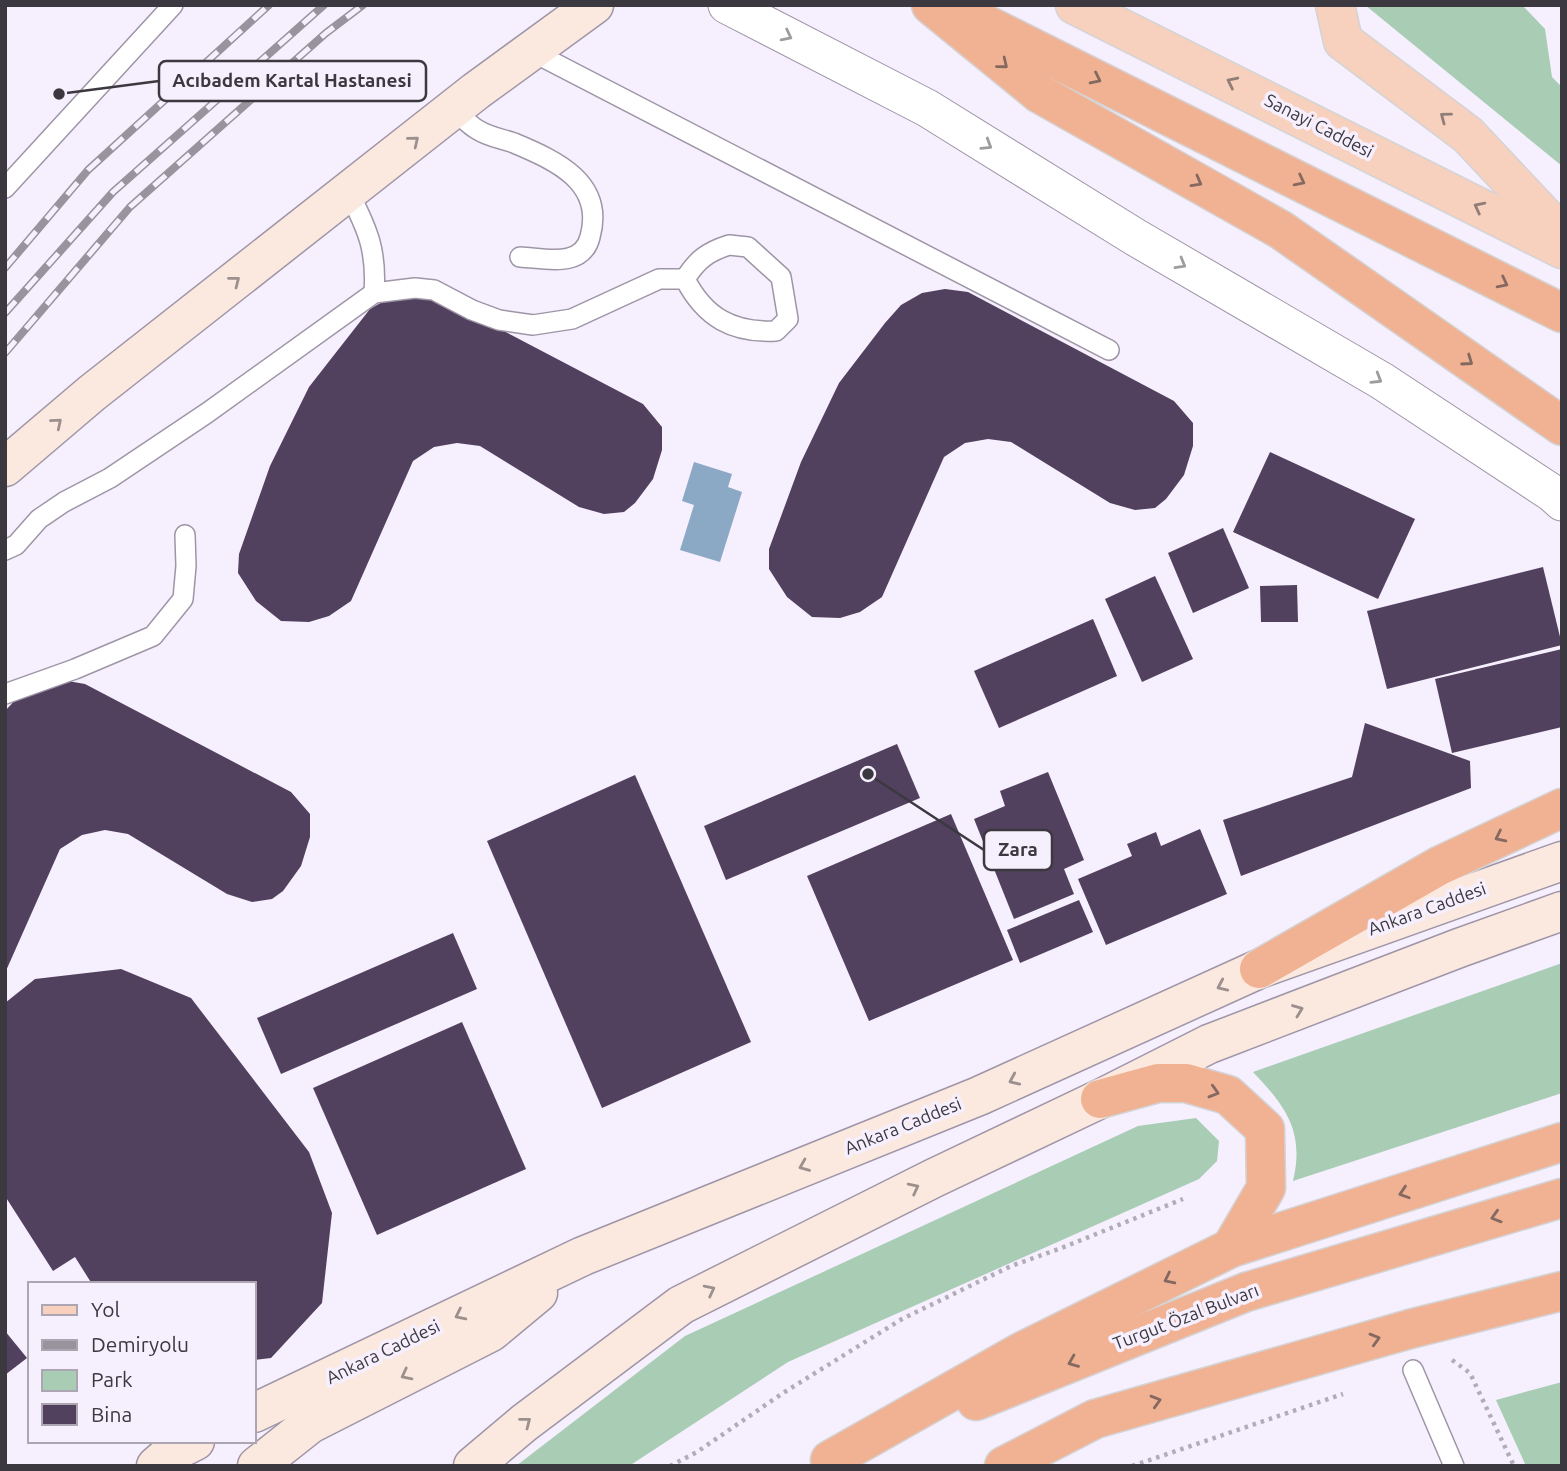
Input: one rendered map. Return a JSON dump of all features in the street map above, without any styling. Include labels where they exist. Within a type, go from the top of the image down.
[{"type":"highway","points":[[931,5],[1040,94],[1282,230],[1562,426]]},
{"type":"highway","points":[[947,5],[1562,313]]},
{"type":"highway","points":[[1259,969],[1439,866],[1562,808]]},
{"type":"highway","points":[[1100,1099],[1158,1083],[1186,1083],[1228,1096],[1265,1129],[1266,1188],[1231,1248]]},
{"type":"highway","points":[[825,1463],[1019,1353],[1231,1248],[1562,1142]]},
{"type":"highway","name":"Turgut Özal Bulvarı","points":[[825,1463],[1246,1292],[1562,1198]]},
{"type":"highway","points":[[1004,1466],[1095,1419],[1410,1329],[1562,1291]]},
{"type":"main road","points":[[5,467],[92,393],[453,109],[594,5]]},
{"type":"main road","name":"Sanayi Caddesi","points":[[1075,5],[1562,249]]},
{"type":"main road","points":[[1335,5],[1343,41],[1468,135],[1562,235]]},
{"type":"main road","name":"Ankara Caddesi","points":[[256,1412],[583,1256],[979,1096],[1259,969],[1562,862]]},
{"type":"main road","points":[[473,1466],[524,1423],[681,1305],[1209,1044],[1562,911]]},
{"type":"main road","points":[[257,1466],[310,1424],[492,1332],[583,1256]]},
{"type":"main road","points":[[156,1466],[171,1453],[191,1443]]},
{"type":"street","points":[[726,5],[927,108],[1135,237],[1382,381],[1562,502]]},
{"type":"lane","points":[[5,188],[173,5]]},
{"type":"lane","points":[[531,51],[1109,350]]},
{"type":"lane","points":[[453,109],[479,131],[514,143],[559,167],[585,188],[591,199],[594,223],[589,243],[584,250],[563,260],[520,257]]},
{"type":"lane","points":[[349,193],[370,237],[375,272],[374,293]]},
{"type":"lane","points":[[729,245],[748,247],[781,277],[788,319],[776,331],[746,331],[731,326],[720,320],[696,298],[685,279],[698,259],[710,252],[729,245]]},
{"type":"lane","points":[[5,550],[16,545],[39,519],[110,478],[207,413],[374,293],[415,288],[434,290],[472,310],[499,320],[533,325],[572,319],[659,279],[685,279]]},
{"type":"lane","points":[[5,694],[75,669],[153,636],[183,599],[185,535]]},
{"type":"lane","points":[[1413,1370],[1454,1466]]},
{"type":"path","points":[[670,1466],[697,1452],[783,1393],[902,1319],[1011,1266],[1183,1199]]},
{"type":"path","points":[[1462,1355],[1449,1358],[1470,1373],[1514,1466]]},
{"type":"path","points":[[1132,1466],[1349,1392]]},
{"type":"green space","points":[[1365,5],[1522,5],[1545,29],[1552,77],[1562,87],[1562,166]]},
{"type":"green space","points":[[1562,963],[1562,1093],[1293,1181],[1296,1148],[1290,1120],[1253,1072]]},
{"type":"green space","points":[[1196,1118],[1219,1141],[1217,1161],[1199,1179],[788,1362],[629,1466],[516,1466],[685,1336],[1138,1126]]},
{"type":"green space","points":[[1562,1382],[1562,1466],[1526,1466],[1496,1400]]},
{"type":"water","points":[[694,462],[732,474],[728,487],[742,492],[720,562],[680,550],[694,505],[682,501]]},
{"type":"building","points":[[945,289],[968,292],[1174,401],[1193,423],[1193,446],[1184,475],[1166,499],[1155,508],[1135,510],[1110,503],[1011,442],[988,439],[965,443],[944,457],[882,597],[860,612],[840,618],[812,617],[787,597],[769,569],[769,549],[801,462],[839,383],[885,323],[901,305],[922,293]]},
{"type":"building","points":[[437,296],[643,404],[662,427],[662,450],[653,479],[635,503],[624,512],[604,514],[579,507],[480,446],[457,443],[434,447],[413,461],[351,601],[329,616],[309,622],[281,621],[256,601],[238,573],[239,554],[270,466],[309,387],[370,309],[391,297]]},
{"type":"building","points":[[1270,452],[1415,519],[1378,599],[1233,532]]},
{"type":"building","points":[[1223,528],[1249,588],[1193,613],[1168,553]]},
{"type":"building","points":[[1543,567],[1562,645],[1387,689],[1367,611]]},
{"type":"building","points":[[1155,576],[1193,659],[1142,682],[1105,599]]},
{"type":"building","points":[[1297,585],[1298,622],[1261,622],[1260,586]]},
{"type":"building","points":[[1093,619],[1117,676],[999,728],[974,671]]},
{"type":"building","points":[[1562,649],[1562,727],[1452,753],[1435,679]]},
{"type":"building","points":[[62,680],[85,684],[291,792],[310,814],[310,837],[301,866],[283,891],[272,899],[252,902],[227,894],[128,834],[105,830],[82,835],[60,849],[5,973],[5,711],[18,697]]},
{"type":"building","points":[[1365,723],[1470,761],[1471,788],[1241,876],[1223,820],[1352,777]]},
{"type":"building","points":[[897,744],[920,798],[726,880],[704,826]]},
{"type":"building","points":[[1048,772],[1084,860],[1064,869],[1074,894],[1014,919],[974,819],[1005,806],[1000,791]]},
{"type":"building","points":[[635,775],[751,1042],[602,1108],[487,841]]},
{"type":"building","points":[[951,814],[1013,960],[869,1021],[807,876]]},
{"type":"building","points":[[1200,829],[1227,894],[1106,945],[1078,879],[1132,856],[1127,844],[1156,832],[1161,846]]},
{"type":"building","points":[[1079,900],[1093,932],[1020,963],[1007,930]]},
{"type":"building","points":[[453,933],[477,989],[281,1074],[257,1018]]},
{"type":"building","points":[[121,969],[191,998],[309,1152],[332,1213],[322,1303],[271,1358],[256,1360],[256,1282],[91,1282],[75,1257],[53,1271],[5,1196],[5,1003],[35,979]]},
{"type":"building","points":[[462,1022],[526,1169],[377,1235],[313,1088]]},
{"type":"building","points":[[5,1331],[27,1358],[5,1375]]},
{"type":"railway","points":[[5,268],[88,170],[269,5]]},
{"type":"railway","points":[[5,313],[113,192],[324,5]]},
{"type":"railway","points":[[5,353],[130,207],[326,33],[363,5]]},
{"type":"place","name":"Acıbadem Kartal Hastanesi","points":[[59,94]]},
{"type":"place","name":"Zara","points":[[868,774]]}]
